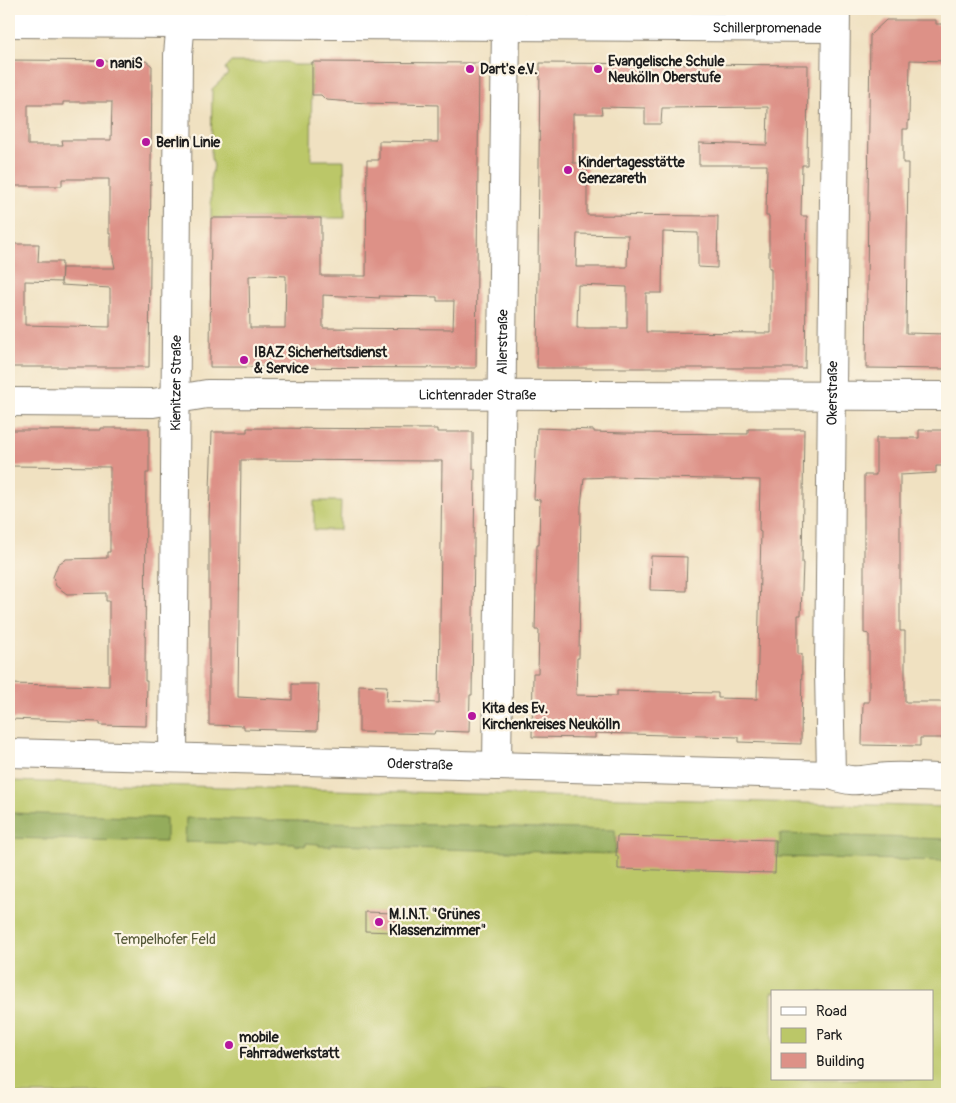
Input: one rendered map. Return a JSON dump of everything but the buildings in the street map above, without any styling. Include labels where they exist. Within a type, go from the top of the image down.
[{"type":"street","name":"Schillerpromenade","points":[[9,23],[181,17],[836,18]]},
{"type":"street","name":"Kienitzer Straße","points":[[173,757],[178,55],[181,17]]},
{"type":"street","name":"Allerstraße","points":[[498,766],[508,18]]},
{"type":"street","name":"Okerstraße","points":[[831,775],[829,663],[836,18]]},
{"type":"street","name":"Lichtenrader Straße","points":[[9,402],[153,403],[207,394],[947,396]]},
{"type":"street","name":"Oderstraße","points":[[9,753],[831,775]]},
{"type":"street","points":[[831,775],[846,763],[862,764],[888,777],[947,778]]},
{"type":"green space","points":[[202,9],[492,9],[490,14],[204,12]]},
{"type":"green space","points":[[529,9],[821,9],[817,16],[532,15]]},
{"type":"green space","points":[[231,62],[287,62],[293,65],[312,65],[311,160],[344,160],[345,218],[211,218],[211,174],[214,167],[211,159],[212,89],[228,74],[225,68]]},
{"type":"green space","points":[[314,501],[341,501],[340,530],[314,530]]},
{"type":"green space","name":"Tempelhofer Feld","points":[[9,781],[947,807],[947,1094],[9,1094]]},
{"type":"green space","points":[[9,813],[166,818],[166,842],[9,838]]},
{"type":"green space","points":[[186,818],[615,830],[616,854],[372,847],[372,845],[331,844],[331,846],[319,846],[319,844],[306,843],[306,846],[295,845],[294,843],[185,842]]},
{"type":"green space","points":[[780,834],[947,839],[947,861],[776,857],[776,844],[780,844]]},
{"type":"place","name":"naniS","points":[[100,63]]},
{"type":"place","name":"Dart's e.V.","points":[[470,69]]},
{"type":"place","name":"Evangelische Schule Neukölln Oberstufe","points":[[598,69]]},
{"type":"place","name":"Berlin Linie","points":[[146,142]]},
{"type":"place","name":"Kindertagesstätte Genezareth","points":[[568,170]]},
{"type":"place","name":"IBAZ Sicherheitsdienst & Service","points":[[244,360]]},
{"type":"place","name":"Kita des Ev. Kirchenkreises Neukölln","points":[[472,716]]},
{"type":"place","name":"M.I.N.T. \"Grünes Klassenzimmer\"","points":[[379,922]]},
{"type":"place","name":"mobile Fahrradwerkstatt","points":[[229,1045]]}]
